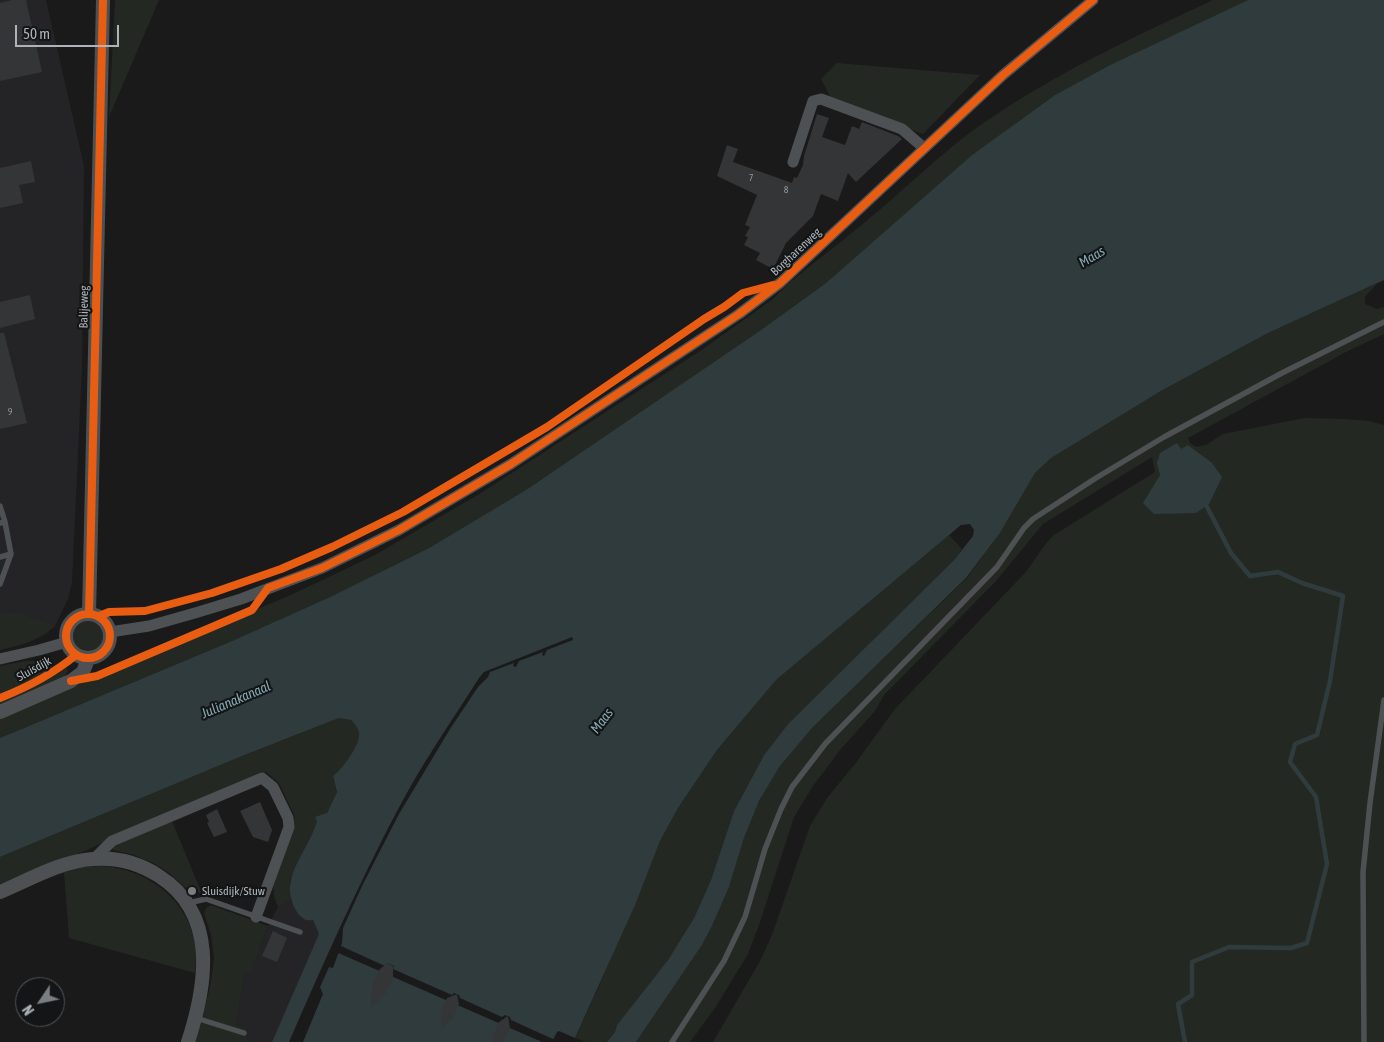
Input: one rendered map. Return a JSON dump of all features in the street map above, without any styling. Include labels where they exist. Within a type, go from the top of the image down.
[{"type":"street","name":"Balijeweg","points":[[89,614],[103,0]]},
{"type":"street","name":"Borgharenweg","points":[[110,632],[149,626],[195,613],[241,599],[322,568],[399,530],[511,464],[739,314],[780,283],[924,148],[1036,47],[1094,0]]},
{"type":"street","points":[[792,162],[813,101],[821,99],[902,129],[924,148]]},
{"type":"street","points":[[96,615],[107,625],[110,632],[110,640],[104,652],[97,657],[88,659],[79,657],[67,642],[66,633],[70,623],[80,616],[96,615]]},
{"type":"street","points":[[0,659],[67,642]]},
{"type":"street","name":"Sluisdijk","points":[[0,712],[71,681],[83,672],[88,659]]},
{"type":"street","points":[[94,859],[112,841],[262,778],[273,787],[288,818],[289,827],[256,917]]},
{"type":"street","points":[[0,892],[64,865],[94,859],[116,859],[149,870],[164,879],[188,903],[202,937],[204,958],[202,981],[196,1018],[188,1042]]},
{"type":"lane","points":[[672,1042],[724,961],[741,926],[780,808],[792,787],[825,744],[997,567],[1024,528],[1033,519],[1096,478],[1164,437],[1282,373],[1384,322]]},
{"type":"lane","points":[[0,506],[10,554],[0,584]]},
{"type":"lane","points":[[0,557],[10,554]]},
{"type":"lane","points":[[1364,1042],[1363,872],[1370,802],[1384,700]]},
{"type":"lane","points":[[188,903],[206,899],[300,932]]},
{"type":"lane","points":[[196,1018],[244,1033]]},
{"type":"shaded area","points":[[0,0],[46,0],[84,166],[82,367],[72,582],[68,599],[55,626],[0,641]]},
{"type":"shaded area","points":[[115,0],[159,0],[109,117]]},
{"type":"shaded area","points":[[1213,0],[1248,0],[1110,65],[1055,95],[972,155],[826,283],[761,330],[526,490],[429,548],[330,597],[232,641],[0,738],[0,718],[293,594],[375,555],[481,493],[703,349],[773,299],[788,284],[878,211],[948,150],[985,122],[1039,87],[1125,42]]},
{"type":"shaded area","points":[[837,63],[980,75],[923,134],[832,100],[821,79]]},
{"type":"shaded area","points":[[1378,283],[1365,296],[1365,304],[1377,309],[1384,307],[1384,334],[1346,352],[1188,438],[1190,443],[1196,447],[1206,445],[1223,434],[1305,418],[1369,421],[1384,425],[1384,1042],[713,1042],[760,961],[772,935],[810,826],[827,798],[855,764],[895,709],[1024,574],[1050,539],[1155,472],[1152,457],[1043,524],[996,581],[884,695],[875,711],[840,750],[813,786],[794,817],[748,954],[715,1008],[690,1042],[636,1042],[702,945],[712,926],[729,887],[744,838],[759,801],[780,766],[812,728],[967,578],[1000,533],[1035,473],[1051,458],[1161,391],[1268,333]]},
{"type":"shaded area","points":[[949,535],[962,549],[954,560],[788,724],[764,755],[734,811],[711,880],[694,918],[668,960],[617,1025],[615,1032],[607,1042],[586,1042],[575,1038],[660,841],[678,808],[717,750],[776,680]]},
{"type":"shaded area","points":[[15,612],[55,626],[36,639],[0,650],[0,615]]},
{"type":"shaded area","points":[[88,621],[94,622],[102,630],[102,642],[94,650],[88,651],[82,650],[74,642],[73,636],[74,630],[82,622]]},
{"type":"shaded area","points":[[26,661],[41,661],[52,677],[67,668],[68,670],[64,677],[0,704],[0,666]]},
{"type":"shaded area","points":[[339,718],[351,720],[356,725],[359,730],[358,743],[349,759],[333,779],[337,792],[327,813],[317,821],[290,881],[291,901],[278,907],[274,897],[273,882],[295,817],[279,783],[266,772],[163,815],[80,853],[0,884],[0,857],[242,756]]},
{"type":"shaded area","points":[[172,821],[202,894],[185,887],[168,872],[153,863],[134,855],[113,850],[113,846]]},
{"type":"shaded area","points":[[102,866],[133,872],[160,887],[171,897],[189,923],[194,938],[196,951],[195,973],[69,938],[64,872],[84,867]]},
{"type":"shaded area","points":[[291,901],[302,918],[310,921],[313,920],[320,934],[272,1042],[248,1042],[246,1036],[243,1035],[236,1025],[245,972],[250,972],[268,926],[278,907]]},
{"type":"shaded area","points":[[211,905],[268,926],[250,973],[245,972],[236,1025],[246,1028],[244,1035],[248,1042],[195,1042],[211,982],[214,958],[211,935],[204,913],[206,908]]},
{"type":"water","points":[[1248,0],[1384,0],[1384,280],[1268,333],[1161,391],[1051,458],[1035,473],[1000,533],[966,578],[812,728],[780,766],[759,801],[744,838],[729,887],[712,926],[702,945],[636,1042],[607,1042],[615,1032],[617,1025],[668,960],[694,918],[711,880],[734,811],[764,755],[788,724],[954,560],[973,536],[974,530],[970,524],[961,525],[776,680],[717,750],[678,808],[660,841],[635,905],[575,1038],[559,1031],[552,1042],[303,1042],[323,994],[320,987],[329,967],[333,968],[342,943],[343,928],[362,886],[399,814],[450,729],[490,672],[514,663],[513,666],[516,667],[519,661],[543,652],[542,655],[544,656],[547,650],[573,640],[572,637],[484,672],[479,678],[426,760],[397,811],[354,897],[289,1042],[272,1042],[319,934],[313,920],[304,919],[300,916],[291,900],[290,888],[292,877],[313,833],[317,821],[315,817],[327,813],[337,792],[333,776],[356,747],[359,734],[351,720],[339,718],[242,756],[0,857],[0,738],[232,641],[330,597],[429,548],[526,490],[761,330],[826,283],[972,155],[1055,95],[1110,65]]},
{"type":"water","points":[[1177,443],[1181,449],[1188,445],[1212,463],[1222,477],[1209,504],[1196,513],[1154,514],[1143,503],[1160,475],[1157,463],[1160,453]]},
{"type":"pier","points":[[339,943],[341,946],[385,966],[387,963],[394,966],[393,969],[452,995],[454,993],[459,995],[460,998],[502,1017],[505,1015],[510,1017],[511,1020],[555,1040],[554,1042],[542,1042],[336,952]]},
{"type":"building","points":[[12,0],[26,0],[42,72],[0,81],[0,3]]},
{"type":"building","points":[[817,114],[829,118],[822,137],[845,145],[852,126],[859,129],[862,122],[902,139],[856,182],[848,173],[838,201],[821,194],[813,216],[786,243],[773,269],[756,260],[760,253],[744,245],[748,237],[745,236],[750,227],[745,225],[757,195],[717,176],[727,145],[738,149],[733,162],[792,183],[794,177],[797,178],[803,165]]},
{"type":"building","points":[[31,161],[35,182],[19,185],[23,203],[0,208],[0,168]]},
{"type":"building","points":[[30,295],[35,319],[0,328],[0,302]]},
{"type":"building","points":[[0,333],[4,333],[27,423],[0,429]]},
{"type":"building","points":[[260,802],[272,830],[268,842],[253,837],[240,811]]},
{"type":"building","points":[[217,809],[227,832],[214,837],[207,823],[209,822],[206,815]]},
{"type":"building","points":[[273,931],[287,938],[277,962],[262,956]]},
{"type":"building","points":[[387,963],[393,966],[393,978],[386,993],[371,1009],[372,986],[379,970]]},
{"type":"building","points":[[457,994],[459,1004],[453,1018],[441,1029],[441,1013],[447,998]]},
{"type":"building","points":[[508,1016],[510,1028],[503,1042],[493,1042],[492,1038],[499,1022]]},
{"type":"waterway","points":[[1185,1042],[1178,1004],[1192,995],[1192,962],[1229,947],[1291,948],[1307,943],[1327,864],[1316,797],[1290,762],[1295,744],[1317,735],[1330,681],[1343,596],[1302,583],[1278,572],[1250,576],[1231,553],[1206,505]]},
{"type":"cycle path","points":[[89,614],[103,0]]},
{"type":"cycle path","points":[[71,681],[97,676],[252,610],[268,588],[322,568],[399,530],[511,464],[739,314],[780,283],[1003,75],[1093,0]]},
{"type":"cycle path","points":[[99,616],[109,612],[145,611],[212,593],[281,569],[332,547],[403,512],[547,427],[743,293],[773,285]]},
{"type":"cycle path","points":[[92,614],[104,620],[109,627],[110,636],[109,645],[104,652],[97,657],[84,658],[76,655],[69,648],[66,632],[69,624],[76,617],[92,614]]},
{"type":"cycle path","points":[[0,698],[40,680],[76,655]]},
{"type":"place","name":"Sluisdijk/Stuw","points":[[192,891]]},
{"type":"water label","name":"Maas","points":[[1092,257]]},
{"type":"water label","name":"Julianakanaal","points":[[236,700]]},
{"type":"water label","name":"Maas","points":[[602,721]]}]
